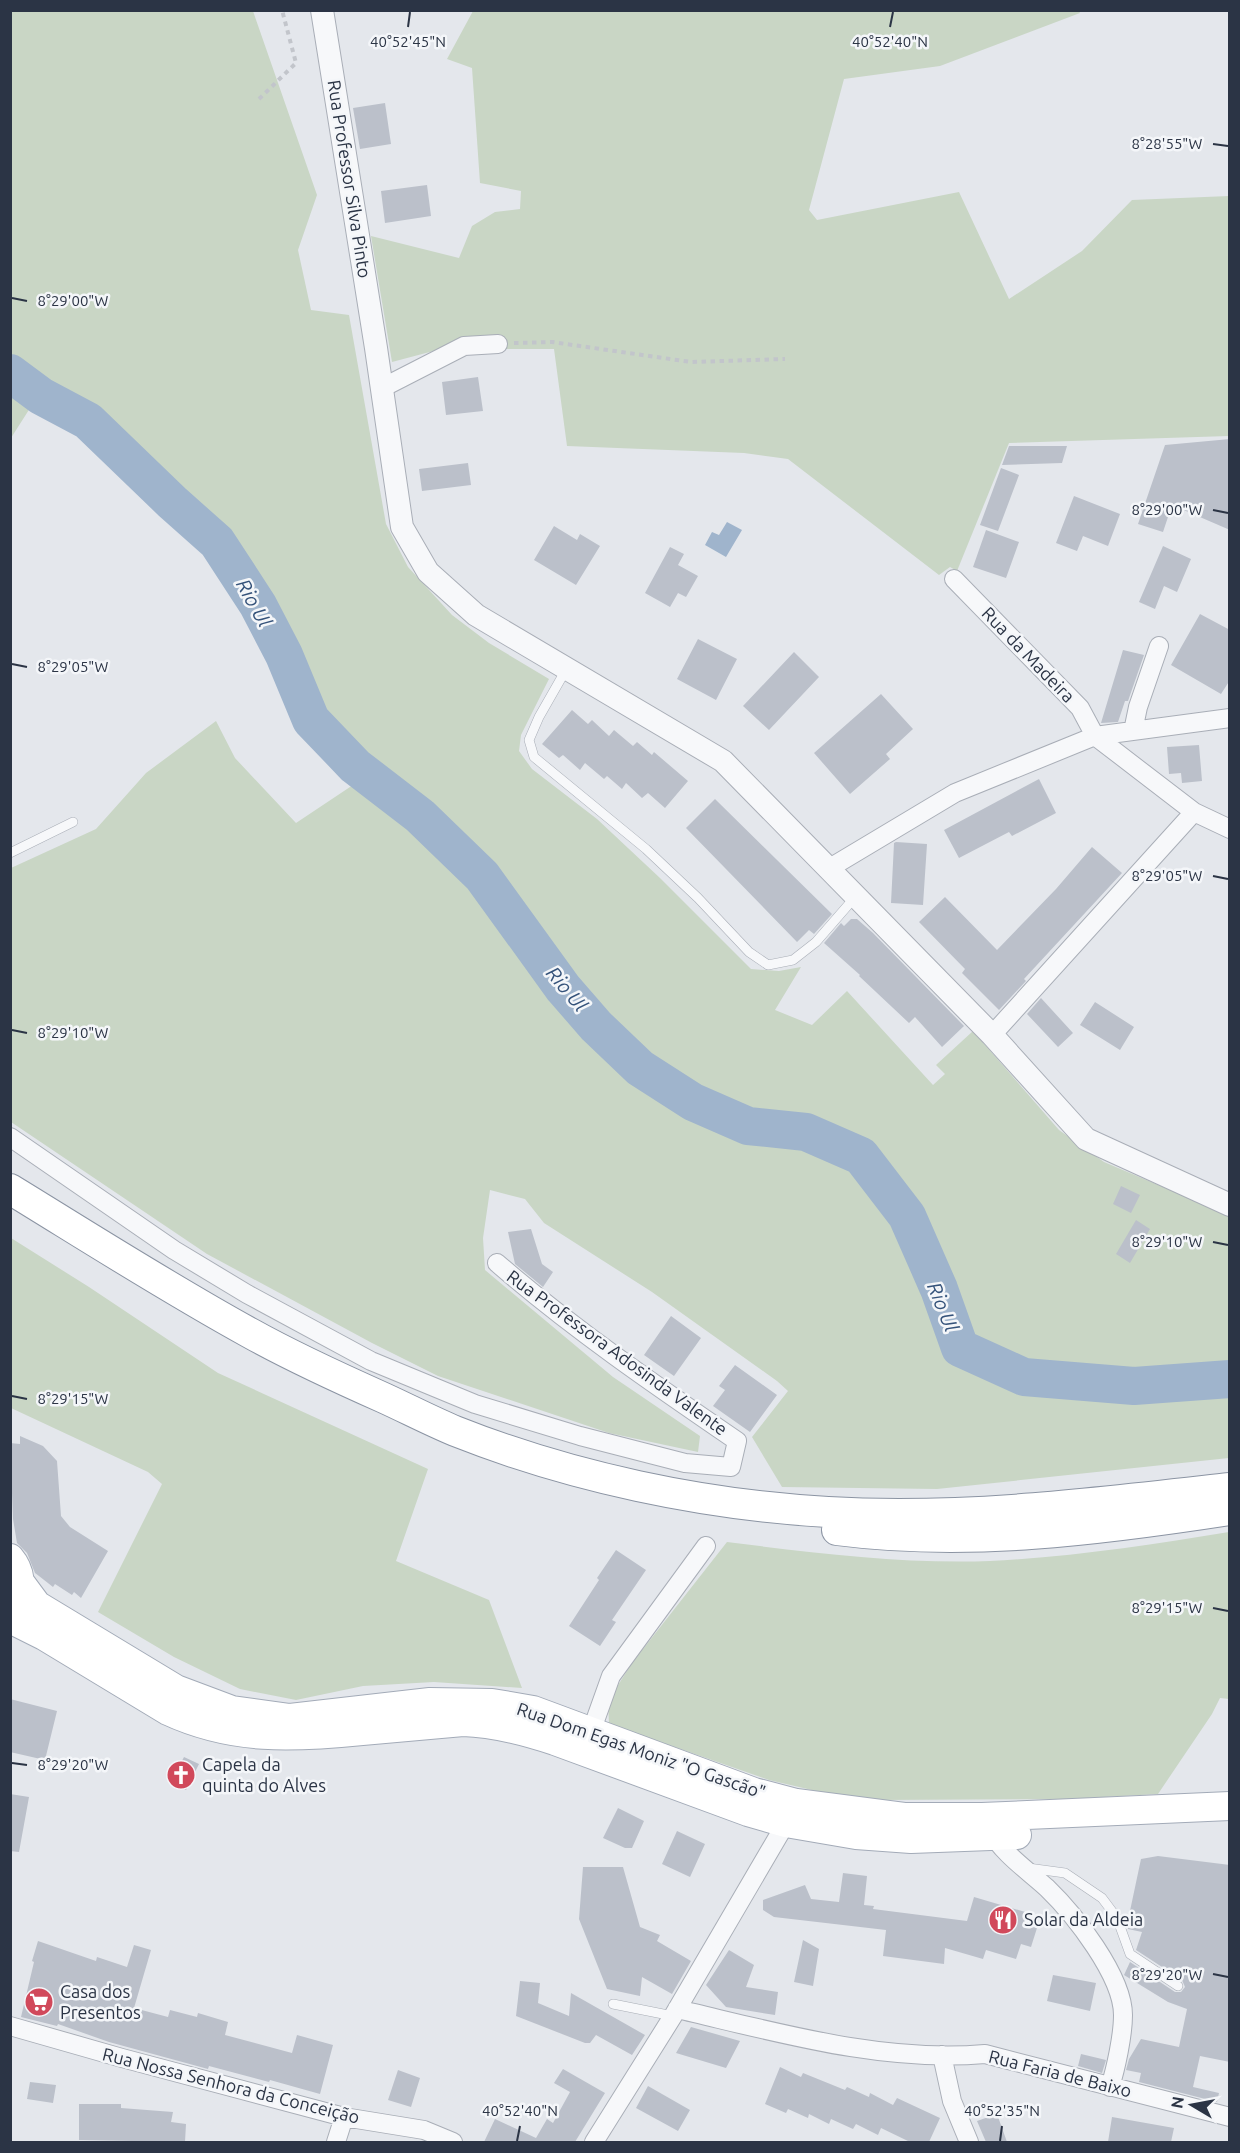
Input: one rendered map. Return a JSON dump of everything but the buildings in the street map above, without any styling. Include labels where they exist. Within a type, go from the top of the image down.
[{"type":"highway","points":[[10,1189],[222,1317],[331,1374],[453,1430],[540,1460],[585,1472],[665,1491],[763,1507],[878,1514],[994,1511],[1090,1504],[1230,1488]]},
{"type":"highway","points":[[10,1210],[192,1322],[272,1367],[401,1427],[529,1473],[611,1493],[765,1521],[866,1534],[934,1538],[993,1537],[1095,1529],[1230,1510]]},
{"type":"main road","name":"Rua Dom Egas Moniz \"O Gascão\"","points":[[16,1570],[37,1605],[176,1689],[232,1710],[290,1719],[430,1702],[492,1702],[533,1710],[754,1792],[796,1803],[987,1826],[1230,1826]]},
{"type":"main road","points":[[10,1610],[20,1593],[16,1570]]},
{"type":"main road","name":"Rua Dom Egas Moniz \"O Gascão\"","points":[[10,1619],[44,1636],[168,1712],[227,1731],[250,1735],[303,1737],[463,1722],[485,1723],[547,1738],[748,1812],[786,1823],[856,1835],[911,1839],[987,1826],[1230,1806]]},
{"type":"street","name":"Rua Professor Silva Pinto","points":[[322,10],[402,527],[428,572],[476,615],[723,761],[992,1035],[1086,1139],[1230,1205]]},
{"type":"street","points":[[382,388],[464,346],[498,344]]},
{"type":"street","name":"Rua da Madeira","points":[[954,579],[1080,708],[1095,736]]},
{"type":"street","points":[[1132,731],[1159,645]]},
{"type":"street","points":[[828,869],[955,793],[1095,736],[1230,718]]},
{"type":"street","points":[[1095,736],[1194,812],[1230,829]]},
{"type":"street","points":[[992,1035],[1194,812]]},
{"type":"street","name":"Rua Professora Adosinda Valente","points":[[10,1137],[174,1250],[247,1294],[371,1361],[475,1404],[580,1436],[685,1463],[731,1467],[737,1441],[647,1379],[525,1288],[496,1263]]},
{"type":"street","points":[[591,1732],[611,1677],[706,1546]]},
{"type":"street","points":[[594,2142],[675,2012],[786,1823]]},
{"type":"street","points":[[987,1826],[1007,1854],[1048,1889],[1087,1934],[1116,1983],[1123,2014],[1110,2087]]},
{"type":"street","name":"Rua Faria de Baixo","points":[[675,2012],[886,2053],[957,2056],[985,2054],[1230,2117]]},
{"type":"street","name":"Rua Nossa Senhora da Conceição","points":[[10,2026],[344,2117],[424,2130],[453,2142]]},
{"type":"street","points":[[942,2055],[952,2101],[969,2142]]},
{"type":"street","points":[[336,2142],[344,2117]]},
{"type":"lane","points":[[567,668],[539,717],[529,740],[534,757],[646,849],[698,898],[749,952],[768,965],[794,960],[816,942],[856,896]]},
{"type":"lane","points":[[10,853],[73,822]]},
{"type":"lane","points":[[1022,1867],[1065,1873],[1102,1898],[1117,1918],[1130,1954],[1178,1986]]},
{"type":"lane","points":[[613,2004],[675,2012]]},
{"type":"path","points":[[260,99],[296,63],[282,10]]},
{"type":"path","points":[[498,344],[552,342],[692,362],[785,359]]},
{"type":"green space","points":[[11,11],[253,11],[317,195],[298,250],[311,310],[349,315],[386,524],[408,567],[452,615],[489,643],[549,679],[521,735],[519,751],[532,769],[597,819],[751,969],[779,971],[801,967],[775,1010],[812,1025],[847,991],[933,1085],[945,1074],[936,1065],[973,1031],[1059,1130],[1104,1162],[1229,1215],[1229,1371],[1103,1378],[1045,1373],[1009,1364],[970,1345],[958,1327],[941,1272],[915,1220],[885,1175],[865,1152],[796,1124],[745,1118],[651,1070],[603,1025],[464,844],[423,808],[359,761],[317,717],[272,613],[230,549],[160,476],[46,383],[11,438]]},
{"type":"green space","points":[[473,11],[1079,11],[1080,13],[940,66],[844,79],[809,210],[817,220],[959,192],[1009,299],[1082,251],[1132,200],[1229,196],[1229,436],[1009,443],[957,571],[950,567],[939,575],[788,459],[744,453],[567,446],[554,349],[441,349],[392,362],[371,236],[459,258],[472,226],[495,212],[520,209],[521,191],[480,183],[472,68],[447,59]]},
{"type":"green space","points":[[216,721],[235,758],[296,823],[359,781],[409,820],[475,883],[534,964],[579,1019],[627,1071],[695,1114],[741,1135],[804,1142],[862,1175],[901,1231],[951,1353],[1023,1386],[1099,1392],[1229,1386],[1229,1458],[937,1489],[782,1487],[752,1437],[788,1391],[652,1292],[544,1223],[525,1199],[490,1190],[483,1238],[485,1270],[613,1377],[700,1436],[698,1452],[609,1433],[438,1376],[207,1254],[11,1122],[11,868],[96,829],[146,773]]},
{"type":"green space","points":[[11,1238],[218,1373],[428,1469],[396,1561],[489,1600],[522,1688],[434,1682],[363,1686],[296,1700],[240,1689],[174,1657],[98,1612],[162,1484],[148,1472],[11,1408]]},
{"type":"green space","points":[[1229,1532],[1229,1699],[1220,1698],[1212,1714],[1158,1794],[1069,1799],[872,1800],[816,1791],[769,1780],[609,1724],[608,1701],[632,1663],[727,1542],[891,1559],[990,1561],[1110,1550]]},
{"type":"water","points":[[727,522],[742,530],[726,557],[705,545],[712,532],[719,535]]},
{"type":"waterway","name":"Rio Ul","points":[[10,373],[41,396],[88,421],[217,542],[258,605],[284,655],[311,720],[355,766],[420,816],[482,876],[563,988],[596,1026],[640,1068],[693,1102],[748,1126],[806,1132],[861,1156],[907,1216],[939,1289],[960,1348],[1024,1377],[1134,1386],[1230,1379]]},
{"type":"place","name":"Capela da quinta do Alves","points":[[181,1775]]},
{"type":"place","name":"Solar da Aldeia","points":[[1003,1920]]},
{"type":"place","name":"Casa dos Presentos","points":[[39,2002]]}]
